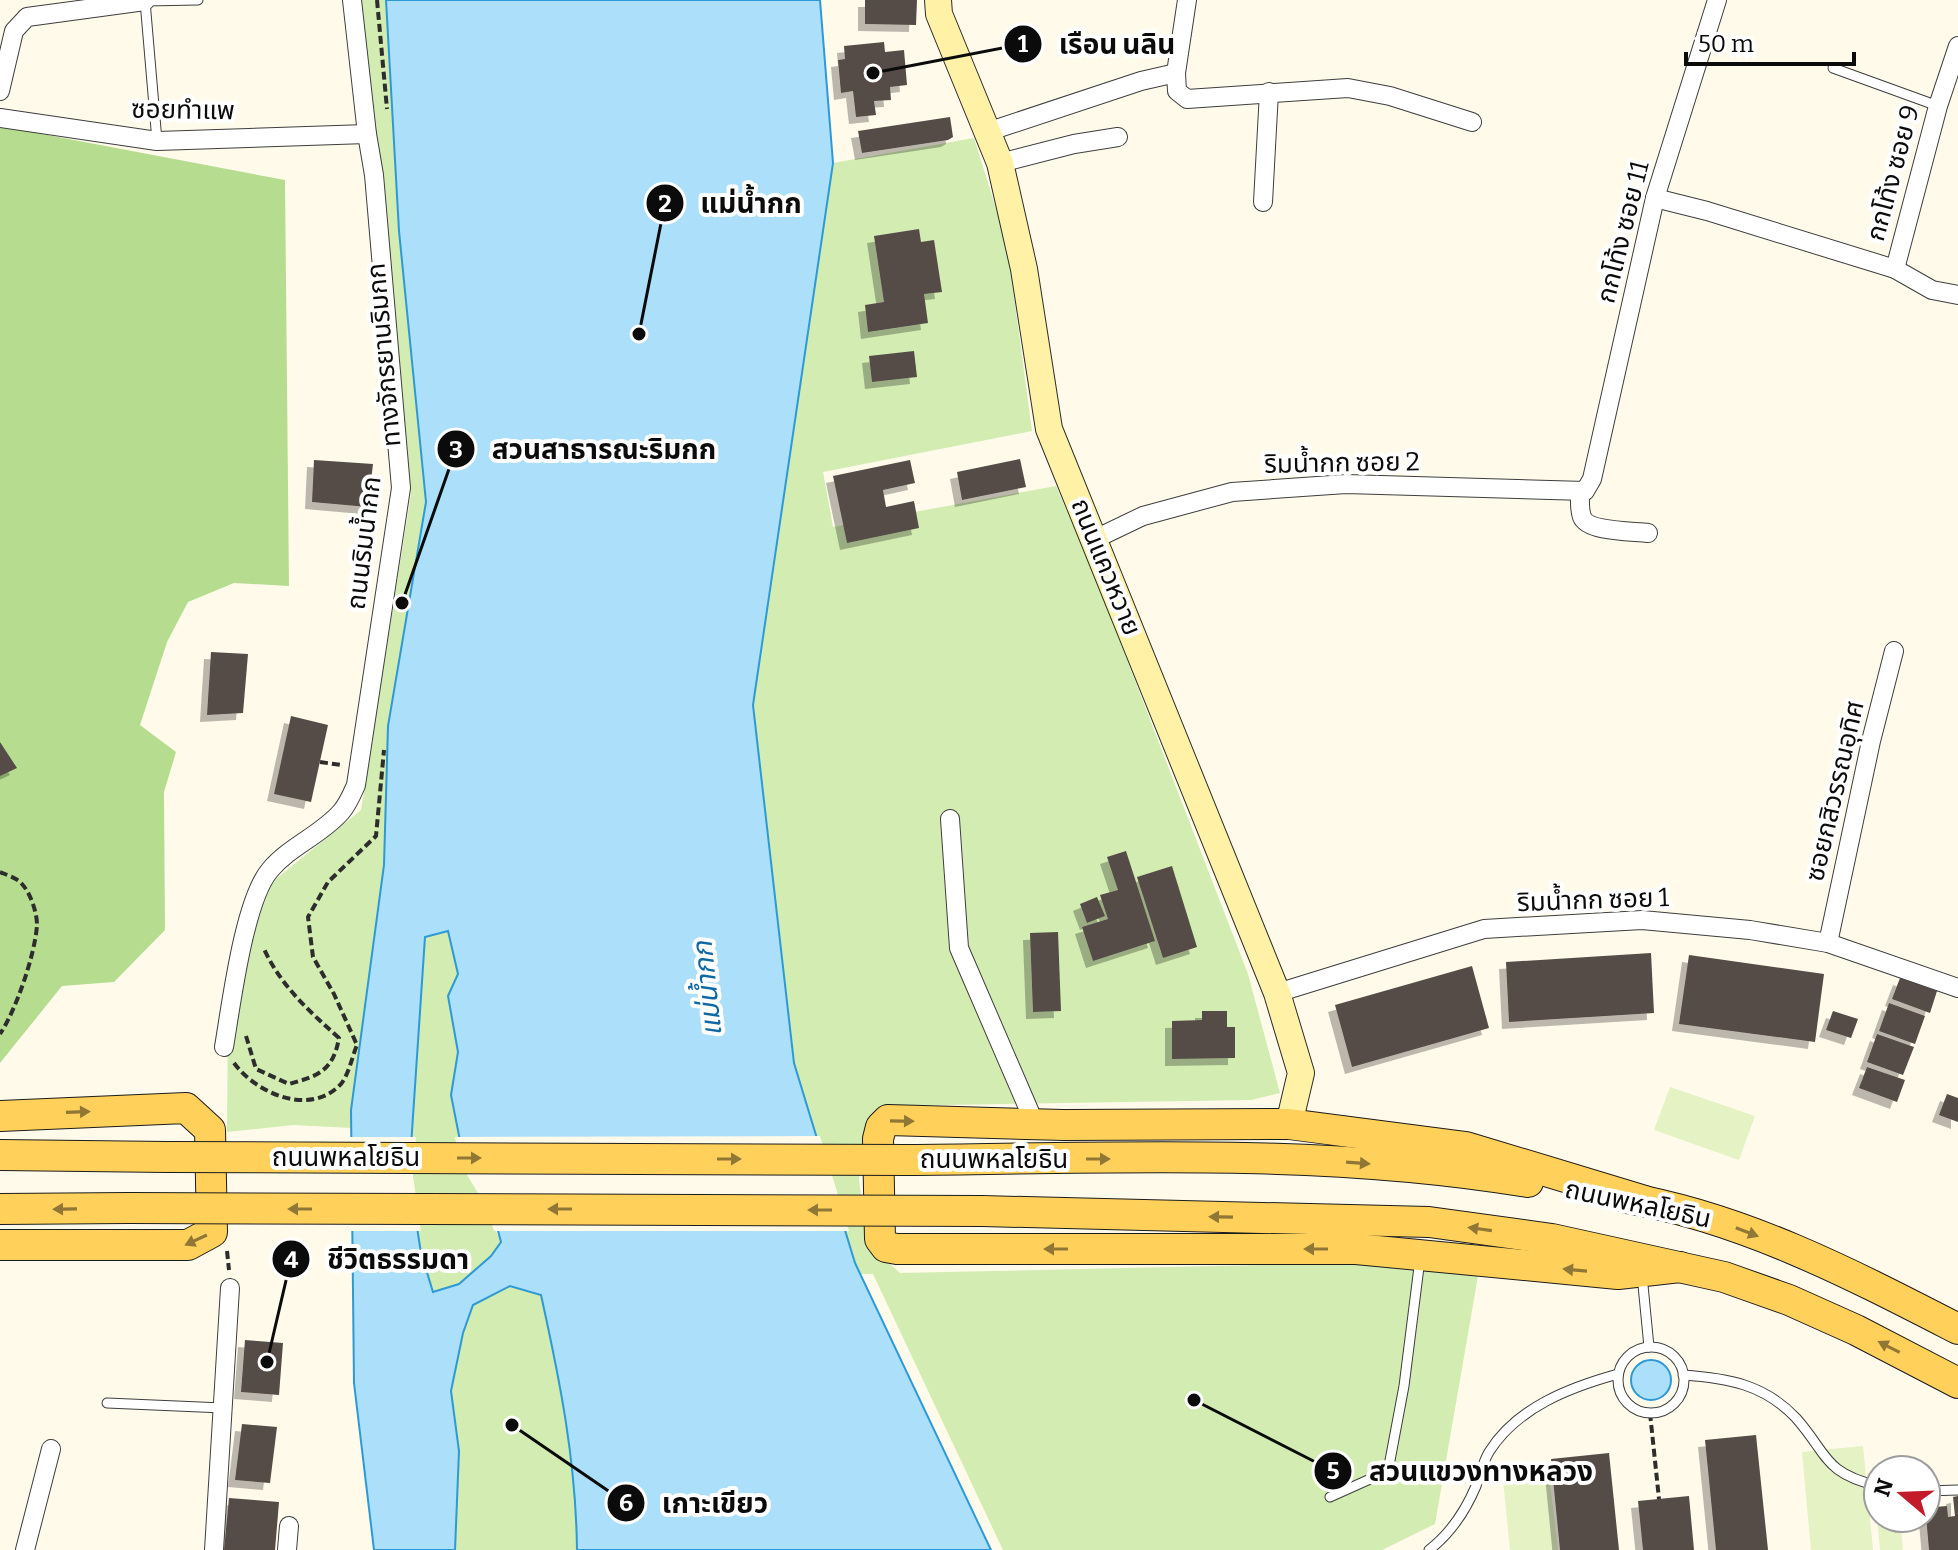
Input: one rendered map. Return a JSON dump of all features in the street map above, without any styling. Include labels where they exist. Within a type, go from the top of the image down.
[{"type":"main road","points":[[0,1116],[186,1108],[210,1130],[212,1232],[188,1245],[0,1245]]},
{"type":"main road","points":[[1645,1201],[1466,1147],[1289,1124],[1035,1124],[888,1120],[881,1127],[878,1139],[880,1239],[886,1247],[897,1249],[1356,1249],[1618,1274],[1680,1267]]},
{"type":"main road","name":"ถนนพหลโยธิน","points":[[0,1155],[1318,1160],[1461,1171],[1645,1201],[1706,1216],[1872,1285],[1958,1329]]},
{"type":"main road","name":"ถนนพหลโยธิน","points":[[0,1209],[982,1211],[1429,1222],[1552,1239],[1724,1277],[1789,1300],[1856,1330],[1958,1383]]},
{"type":"street","name":"ถนนริมน้ำกก","points":[[224,1047],[233,990],[255,896],[268,871],[344,809],[356,785],[401,488],[374,175],[352,0]]},
{"type":"street","name":"ถนนแควหวาย","points":[[938,0],[939,14],[1000,163],[1024,269],[1049,429],[1277,993],[1301,1073],[1289,1124]]},
{"type":"street","points":[[1187,0],[1176,73],[1177,91],[1187,99],[1348,88],[1390,96],[1472,122]]},
{"type":"street","name":"กกโท้ง ซอย 11","points":[[1586,485],[1655,198],[1717,0]]},
{"type":"street","points":[[0,91],[14,31],[27,17],[145,1]]},
{"type":"street","name":"กกโท้ง ซอย 9","points":[[1895,269],[1938,106],[1958,46]]},
{"type":"street","points":[[987,132],[1141,81],[1176,73]]},
{"type":"street","points":[[1263,202],[1269,92]]},
{"type":"street","name":"ซอยทำแพ","points":[[0,118],[157,141],[367,134]]},
{"type":"street","points":[[1000,163],[1082,142],[1118,137]]},
{"type":"street","points":[[1655,198],[1895,269],[1932,290],[1958,295]]},
{"type":"street","name":"ริมน้ำกก ซอย 2","points":[[1095,539],[1143,516],[1232,492],[1346,484],[1586,485]]},
{"type":"street","points":[[1586,485],[1582,518],[1593,527],[1648,533]]},
{"type":"street","name":"ซอยกสิวรรณอุทิศ","points":[[1828,943],[1871,741],[1894,651]]},
{"type":"street","points":[[950,819],[959,948],[1035,1124]]},
{"type":"street","name":"ริมน้ำกก ซอย 1","points":[[1277,993],[1484,929],[1642,920],[1750,930],[1828,943],[1958,988]]},
{"type":"street","points":[[214,1550],[230,1288]]},
{"type":"street","points":[[25,1550],[51,1449]]},
{"type":"street","points":[[287,1550],[289,1526]]},
{"type":"lane","points":[[157,141],[145,1],[198,0]]},
{"type":"lane","points":[[1833,68],[1938,106]]},
{"type":"lane","points":[[1330,1497],[1388,1471],[1404,1386],[1420,1255]]},
{"type":"lane","points":[[1642,1272],[1649,1347]]},
{"type":"lane","points":[[1660,1348],[1676,1358],[1683,1375],[1683,1386],[1679,1397],[1666,1409],[1650,1413],[1639,1411],[1621,1393],[1618,1374],[1634,1351],[1660,1348]]},
{"type":"lane","points":[[1429,1550],[1448,1535],[1470,1501],[1489,1452],[1512,1426],[1543,1402],[1585,1383],[1618,1374]]},
{"type":"lane","points":[[1683,1375],[1727,1378],[1766,1394],[1795,1418],[1826,1461],[1862,1483]]},
{"type":"lane","points":[[107,1403],[223,1408]]},
{"type":"path","points":[[372,802],[378,739]]},
{"type":"path","points":[[0,872],[21,882],[32,900],[37,924],[25,978],[9,1020],[0,1034]]},
{"type":"path","points":[[260,964],[267,936]]},
{"type":"path","points":[[246,1036],[256,1069],[289,1084],[317,1077],[336,1055],[339,1038],[296,999],[271,965],[264,949]]},
{"type":"path","points":[[212,1232],[227,1246],[230,1288]]},
{"type":"path","points":[[1650,1413],[1659,1499]]},
{"type":"green space","points":[[357,0],[386,0],[399,231],[426,502],[388,726],[384,865],[351,1110],[352,1128],[293,1125],[227,1132],[228,1015],[255,896],[361,810],[411,494],[367,134]]},
{"type":"green space","points":[[0,126],[285,180],[289,586],[234,583],[188,602],[167,642],[140,725],[176,752],[164,792],[165,930],[114,982],[62,986],[0,1063]]},
{"type":"green space","points":[[974,138],[1007,244],[1032,431],[823,472],[833,527],[1056,486],[1092,569],[1248,974],[1280,1093],[1251,1100],[882,1106],[863,1139],[859,1180],[866,1232],[880,1255],[900,1273],[1355,1263],[1478,1276],[1435,1524],[1382,1550],[1003,1550],[873,1274],[860,1274],[855,1263],[794,1063],[753,704],[833,163]]},
{"type":"green space","points":[[448,931],[458,974],[448,996],[458,1052],[451,1095],[464,1161],[501,1242],[491,1256],[459,1284],[432,1292],[421,1253],[409,1176],[425,936]]},
{"type":"green space","points":[[1670,1087],[1755,1116],[1739,1160],[1654,1130]]},
{"type":"green space","points":[[510,1286],[541,1294],[566,1421],[574,1485],[577,1550],[455,1550],[459,1451],[451,1391],[463,1333],[473,1305]]},
{"type":"green space","points":[[1863,1446],[1862,1534],[1871,1534],[1873,1550],[1811,1550],[1802,1452]]},
{"type":"green space","points":[[1548,1465],[1558,1550],[1510,1550],[1502,1470]]},
{"type":"green space","points":[[1879,1534],[1902,1534],[1903,1550],[1880,1550]]},
{"type":"water","points":[[386,0],[820,0],[833,163],[753,705],[794,1063],[855,1263],[991,1550],[577,1550],[574,1485],[566,1421],[541,1295],[510,1286],[473,1305],[463,1333],[451,1391],[459,1451],[455,1550],[374,1550],[354,1383],[351,1110],[384,865],[388,726],[426,502],[399,231]],"holes":[[[448,931],[458,974],[448,996],[458,1052],[451,1095],[464,1161],[492,1208],[501,1242],[491,1256],[459,1284],[433,1292],[421,1253],[409,1176],[425,937]]]},
{"type":"water","points":[[1651,1360],[1665,1366],[1671,1380],[1665,1394],[1651,1400],[1637,1394],[1631,1380],[1637,1366]]},
{"type":"pier","points":[[820,1136],[849,1231],[494,1231],[488,1210],[460,1163],[455,1137]]},
{"type":"pier","points":[[348,1137],[416,1137],[413,1176],[421,1231],[349,1231]]},
{"type":"building","points":[[865,0],[917,0],[916,25],[865,24]]},
{"type":"building","points":[[884,42],[885,52],[904,50],[907,85],[890,87],[891,100],[874,101],[876,115],[856,117],[853,91],[841,93],[838,60],[845,59],[844,46]]},
{"type":"building","points":[[950,117],[953,137],[948,140],[862,153],[858,131]]},
{"type":"building","points":[[919,229],[921,242],[934,240],[942,292],[924,294],[928,323],[868,332],[865,305],[884,302],[874,236]]},
{"type":"building","points":[[914,351],[917,377],[872,382],[869,356]]},
{"type":"building","points":[[1020,459],[1026,487],[962,500],[957,472]]},
{"type":"building","points":[[314,460],[373,464],[368,507],[312,502]]},
{"type":"building","points":[[910,460],[915,483],[883,490],[886,507],[914,501],[919,528],[847,543],[833,476]]},
{"type":"building","points":[[211,652],[248,654],[243,713],[207,715]]},
{"type":"building","points":[[291,716],[328,725],[311,802],[274,794]]},
{"type":"building","points":[[0,742],[17,768],[0,776]]},
{"type":"building","points":[[1126,851],[1155,941],[1093,961],[1082,927],[1108,919],[1100,895],[1118,890],[1107,857]]},
{"type":"building","points":[[1172,866],[1197,947],[1163,958],[1137,877]]},
{"type":"building","points":[[1097,897],[1105,916],[1087,923],[1080,904]]},
{"type":"building","points":[[1058,932],[1061,1011],[1033,1012],[1030,933]]},
{"type":"building","points":[[1651,953],[1654,1013],[1509,1022],[1506,962]]},
{"type":"building","points":[[1689,955],[1824,974],[1815,1042],[1679,1024]]},
{"type":"building","points":[[1472,966],[1489,1028],[1352,1067],[1335,1005]]},
{"type":"building","points":[[1900,978],[1937,991],[1930,1013],[1892,999]]},
{"type":"building","points":[[1889,1003],[1925,1016],[1915,1044],[1879,1031]]},
{"type":"building","points":[[1202,1011],[1227,1011],[1227,1027],[1235,1027],[1235,1058],[1172,1059],[1172,1021],[1202,1020]]},
{"type":"building","points":[[1833,1011],[1858,1019],[1851,1038],[1826,1030]]},
{"type":"building","points":[[1877,1034],[1914,1047],[1903,1075],[1867,1062]]},
{"type":"building","points":[[1867,1067],[1905,1080],[1897,1102],[1859,1088]]},
{"type":"building","points":[[1947,1094],[1958,1098],[1958,1122],[1939,1115]]},
{"type":"building","points":[[245,1340],[283,1343],[279,1395],[241,1392]]},
{"type":"building","points":[[242,1424],[277,1427],[270,1483],[235,1480]]},
{"type":"building","points":[[1756,1435],[1768,1550],[1716,1550],[1705,1440]]},
{"type":"building","points":[[1609,1453],[1619,1550],[1560,1550],[1551,1459]]},
{"type":"building","points":[[1689,1496],[1694,1550],[1643,1550],[1638,1501]]},
{"type":"building","points":[[1958,1496],[1958,1550],[1929,1550],[1928,1534],[1942,1534],[1942,1506],[1947,1506],[1948,1517],[1955,1516],[1953,1497]]},
{"type":"building","points":[[229,1498],[279,1502],[275,1550],[224,1550]]},
{"type":"place","name":"เรือน นลิน","points":[[873,73]]},
{"type":"place","name":"แม่น้ำกก","points":[[639,334]]},
{"type":"place","name":"สวนสาธารณะริมกก","points":[[402,603]]},
{"type":"place","name":"ชีวิตธรรมดา","points":[[267,1362]]},
{"type":"place","name":"สวนแขวงทางหลวง","points":[[1194,1400]]},
{"type":"place","name":"เกาะเขียว","points":[[512,1425]]}]
